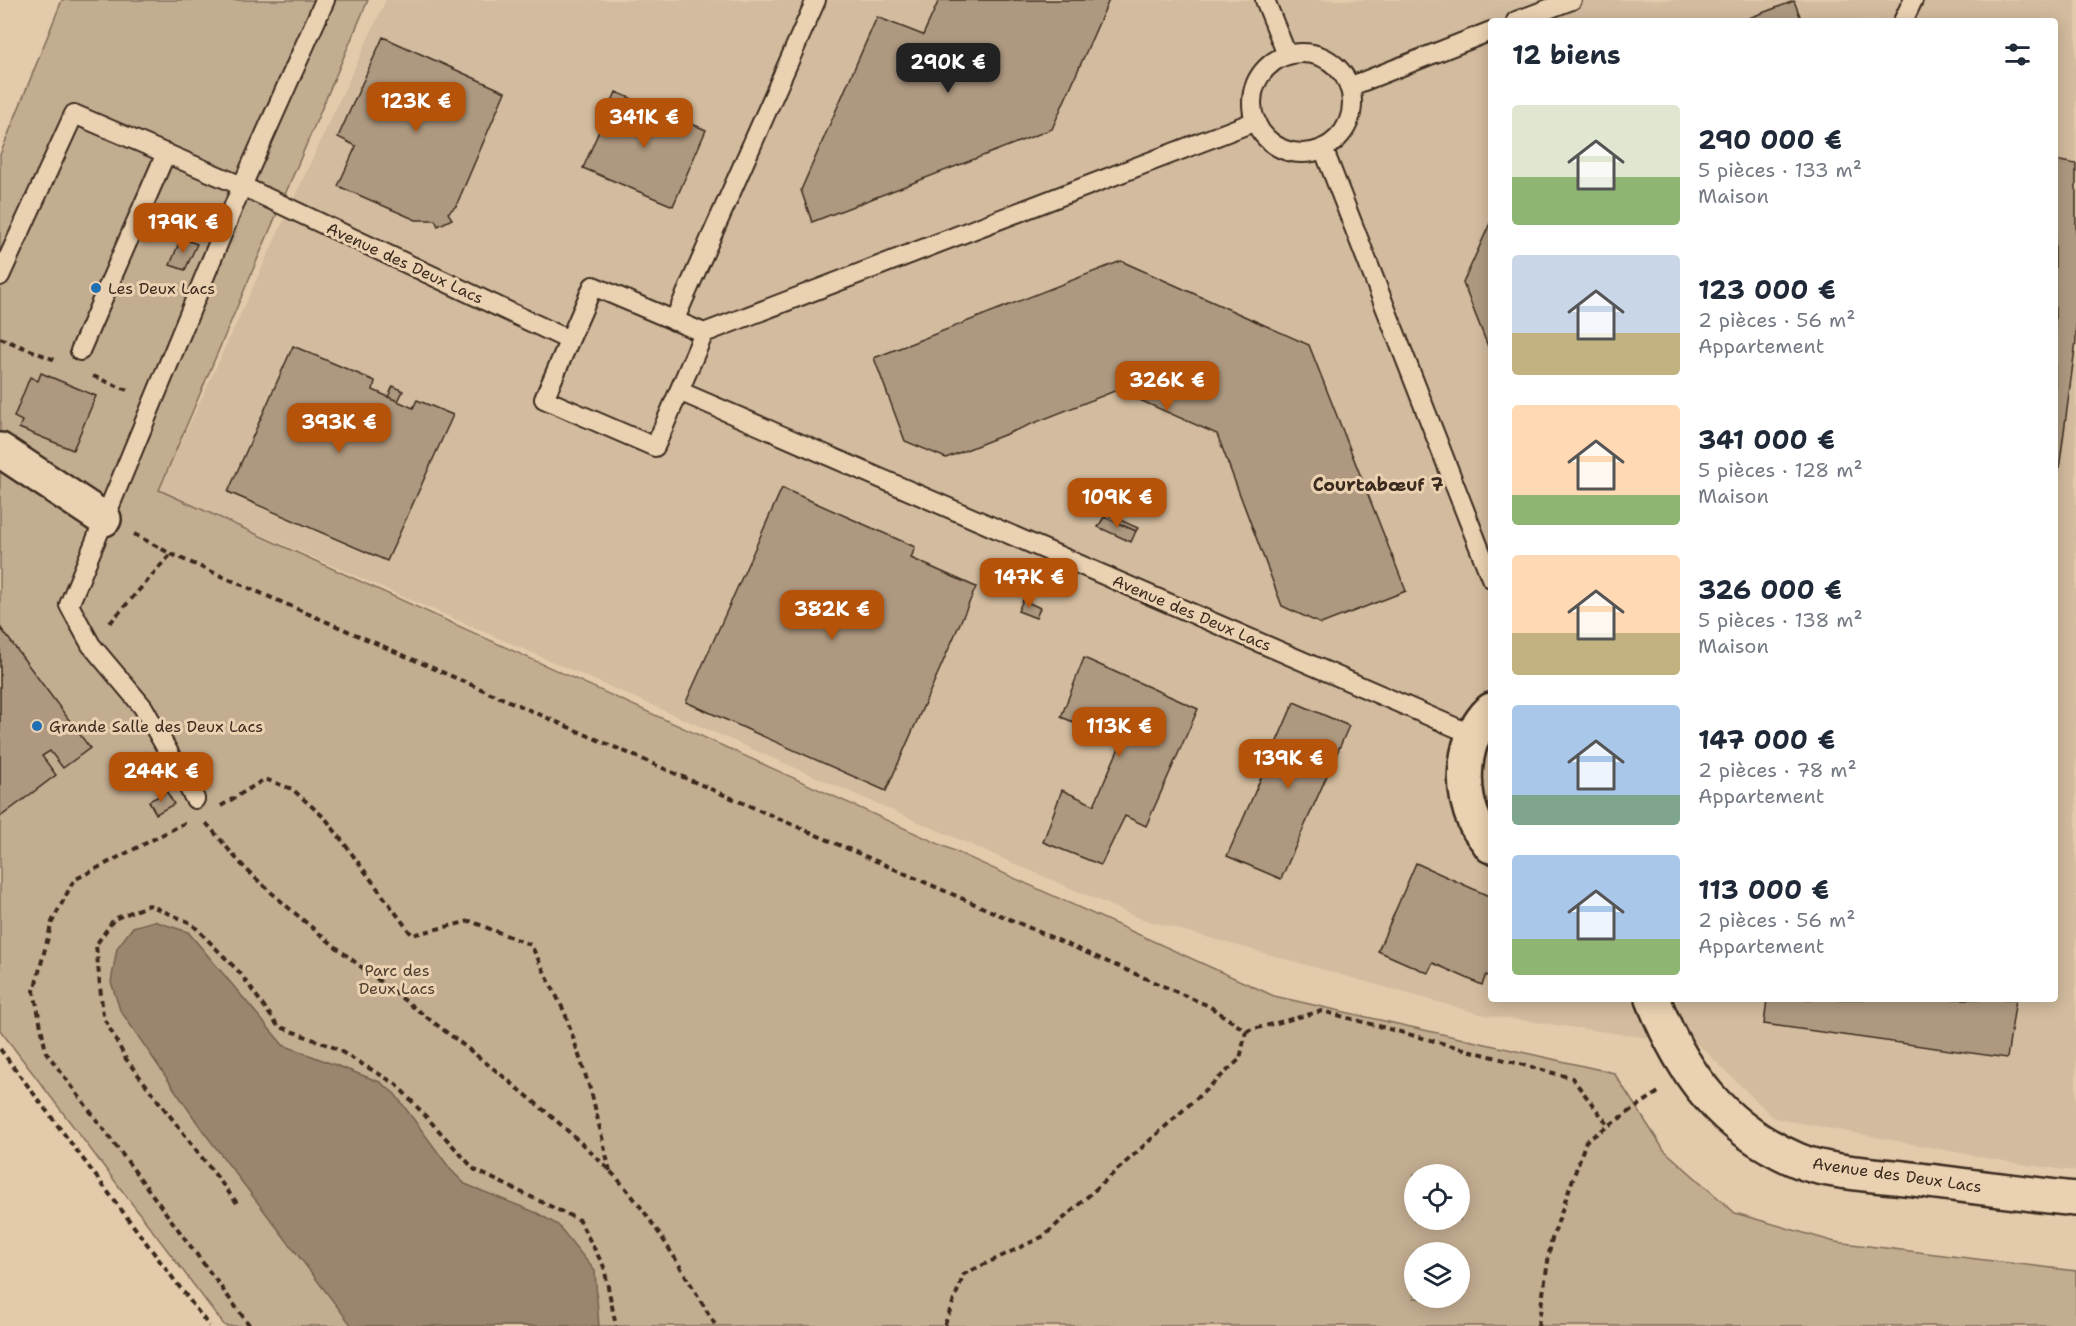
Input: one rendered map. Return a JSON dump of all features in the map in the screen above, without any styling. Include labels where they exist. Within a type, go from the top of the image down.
[{"type":"street","points":[[0,450],[104,519]]},
{"type":"street","name":"Avenue des Deux Lacs","points":[[1482,723],[1465,765],[1466,795],[1475,824],[1488,842]]},
{"type":"street","name":"Avenue des Deux Lacs","points":[[1654,1002],[1688,1073],[1708,1099],[1741,1129],[1798,1161],[1847,1171],[2076,1199]]},
{"type":"lane","points":[[198,807],[143,707],[90,645],[69,605],[242,186],[325,0]]},
{"type":"lane","points":[[674,321],[816,0]]},
{"type":"lane","points":[[1265,0],[1287,55]]},
{"type":"lane","points":[[1524,18],[1572,0]]},
{"type":"lane","points":[[1905,18],[1913,0]]},
{"type":"lane","points":[[1349,87],[1488,32]]},
{"type":"lane","points":[[1302,53],[1317,55],[1331,62],[1342,73],[1349,87],[1352,101],[1348,122],[1336,140],[1323,148],[1308,153],[1292,152],[1276,146],[1264,135],[1256,121],[1252,105],[1257,82],[1272,62],[1287,55],[1302,53]]},
{"type":"lane","name":"Avenue des Deux Lacs","points":[[0,276],[74,114],[242,186],[569,340]]},
{"type":"lane","points":[[704,333],[655,447],[544,399],[593,286],[704,333],[1256,121]]},
{"type":"lane","points":[[1323,148],[1488,570]]},
{"type":"lane","points":[[80,351],[166,153]]},
{"type":"lane","name":"Avenue des Deux Lacs","points":[[679,391],[1482,723]]},
{"type":"path","points":[[104,519],[171,554],[1209,1006],[1246,1031],[1322,1011],[1572,1078],[1609,1126]]},
{"type":"path","points":[[90,645],[171,554]]},
{"type":"path","points":[[250,1326],[46,1052],[34,991],[52,922],[74,880],[198,807],[214,810],[265,779],[292,789],[326,819],[412,935],[470,921],[531,945],[565,1013],[592,1095],[610,1171]]},
{"type":"path","points":[[198,807],[250,873],[324,935],[549,1114],[610,1171],[647,1217],[716,1326]]},
{"type":"path","points":[[237,1203],[126,1059],[103,1016],[96,945],[114,919],[149,905],[192,922],[240,973],[278,1026],[333,1047],[396,1084],[475,1170],[579,1220],[604,1267],[616,1326]]},
{"type":"path","points":[[944,1326],[964,1274],[1044,1236],[1240,1059],[1246,1031]]},
{"type":"path","points":[[0,1048],[209,1326]]},
{"type":"path","points":[[1538,1326],[1551,1242],[1586,1141],[1688,1073]]},
{"type":"shaded area","points":[[386,0],[2076,0],[2076,1171],[2020,1164],[1774,1118],[1699,1045],[1484,1015],[1139,918],[159,490]]},
{"type":"shaded area","points":[[154,921],[188,932],[283,1045],[380,1082],[395,1094],[451,1170],[465,1184],[537,1213],[558,1225],[595,1271],[599,1326],[352,1326],[203,1131],[120,1010],[111,982],[117,948],[133,927]]},
{"type":"green space","name":"Parc des Deux Lacs","points":[[62,0],[368,0],[159,490],[1274,996],[1614,1073],[1664,1150],[1735,1213],[1835,1242],[2076,1271],[2076,1326],[225,1326],[0,1030],[0,155]]},
{"type":"building","points":[[939,0],[1109,0],[1052,129],[812,222],[801,190],[877,17],[923,35]]},
{"type":"building","points":[[1794,1],[1801,18],[1749,18]]},
{"type":"building","points":[[383,37],[505,92],[456,206],[448,213],[452,219],[438,226],[435,220],[416,220],[338,186],[356,146],[338,137]]},
{"type":"building","points":[[616,92],[706,130],[673,206],[583,168]]},
{"type":"building","points":[[2058,161],[2076,164],[2076,341],[2058,477]]},
{"type":"building","points":[[1488,228],[1488,346],[1463,283]]},
{"type":"building","points":[[181,238],[197,244],[185,270],[170,265]]},
{"type":"building","points":[[1121,261],[1309,345],[1406,591],[1321,624],[1282,606],[1217,434],[1117,390],[946,458],[905,441],[874,358]]},
{"type":"building","points":[[293,346],[375,381],[373,390],[413,408],[417,400],[453,415],[387,561],[228,492]]},
{"type":"building","points":[[41,373],[96,396],[73,450],[19,428],[22,421],[14,417],[30,377],[38,381]]},
{"type":"building","points":[[393,386],[403,391],[398,401],[388,397]]},
{"type":"building","points":[[782,488],[915,547],[911,558],[976,587],[886,791],[686,702]]},
{"type":"building","points":[[1105,513],[1138,528],[1136,531],[1104,517]]},
{"type":"building","points":[[1104,517],[1136,531],[1131,542],[1098,527]]},
{"type":"building","points":[[1023,600],[1040,608],[1036,618],[1018,611]]},
{"type":"building","name":"Grande Salle des Deux Lacs","points":[[0,627],[90,748],[63,768],[50,751],[42,756],[56,775],[0,817]]},
{"type":"building","points":[[1084,658],[1198,709],[1146,826],[1125,816],[1101,865],[1043,842],[1062,790],[1094,805],[1122,741],[1061,717]]},
{"type":"building","points":[[1294,702],[1349,726],[1281,879],[1227,856]]},
{"type":"building","points":[[167,792],[174,804],[156,814],[149,801]]},
{"type":"building","points":[[1416,863],[1488,896],[1488,976],[1486,975],[1482,985],[1433,963],[1428,973],[1378,951]]},
{"type":"building","points":[[1767,1002],[2016,1002],[2007,1058],[1764,1024]]},
{"type":"place","name":"Les Deux Lacs","points":[[96,288]]},
{"type":"place","name":"Grande Salle des Deux Lacs","points":[[37,726]]},
{"type":"district","name":"Courtabœuf 7","points":[[1378,485]]}]
